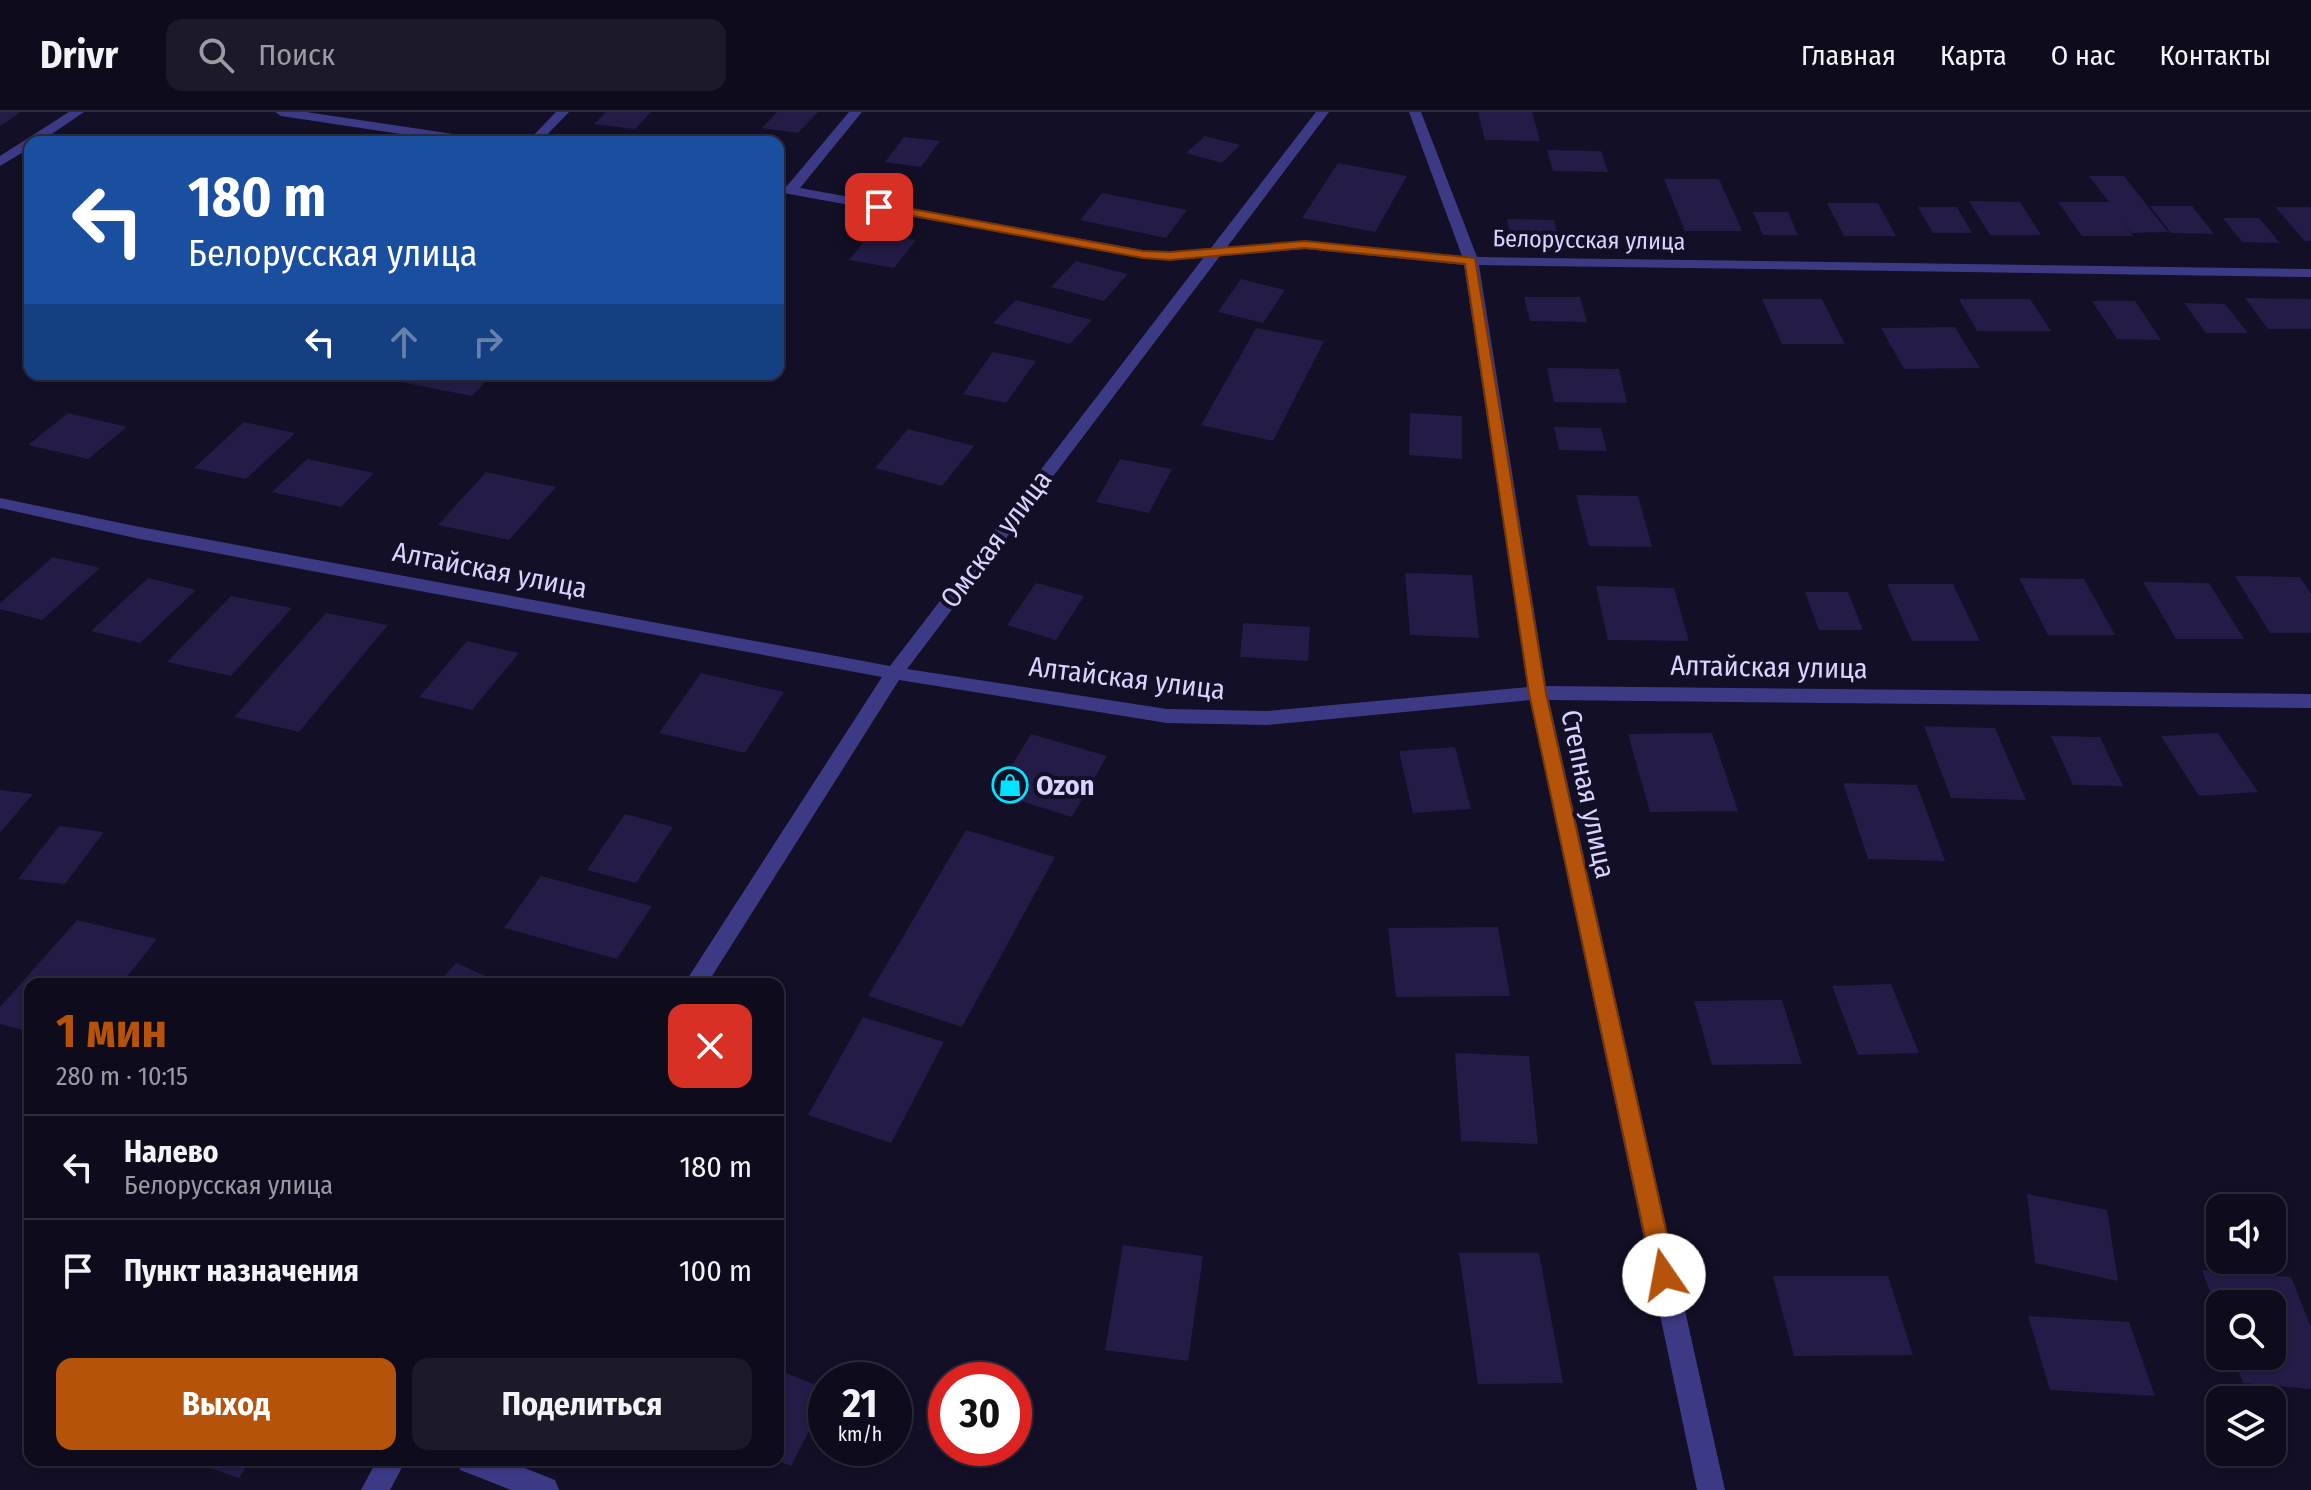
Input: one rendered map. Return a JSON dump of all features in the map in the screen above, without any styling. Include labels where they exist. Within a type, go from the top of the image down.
[{"type":"street","points":[[40,136],[78,112]]},
{"type":"street","points":[[281,112],[440,136]]},
{"type":"street","points":[[539,136],[563,112]]},
{"type":"street","points":[[784,189],[856,112]]},
{"type":"street","name":"Омская улица","points":[[699,978],[894,673],[1323,112]]},
{"type":"street","name":"Степная улица","points":[[1415,112],[1471,261],[1538,693],[1711,1490]]},
{"type":"street","points":[[0,162],[24,146]]},
{"type":"street","name":"Белорусская улица","points":[[784,189],[1130,252],[1170,256],[1305,245],[1471,261],[2311,273]]},
{"type":"street","name":"Алтайская улица","points":[[0,503],[140,533],[894,673],[1167,716],[1214,720],[1267,718],[1538,693],[2311,701]]},
{"type":"street","points":[[375,1490],[389,1466]]},
{"type":"street","points":[[485,1466],[545,1490]]},
{"type":"building","points":[[0,112],[21,112],[0,126]]},
{"type":"building","points":[[606,112],[651,112],[635,129],[594,124]]},
{"type":"building","points":[[777,112],[818,112],[798,133],[762,128]]},
{"type":"building","points":[[1478,112],[1532,112],[1540,141],[1485,140]]},
{"type":"building","points":[[1205,136],[1240,145],[1222,163],[1186,153]]},
{"type":"building","points":[[904,137],[940,141],[921,167],[885,162]]},
{"type":"building","points":[[1547,150],[1601,151],[1608,172],[1553,171]]},
{"type":"building","points":[[1338,163],[1407,176],[1375,232],[1302,218]]},
{"type":"building","points":[[2089,176],[2124,176],[2168,232],[2132,233],[2124,222],[2133,236],[2082,236],[2058,202],[2109,202]]},
{"type":"building","points":[[1664,179],[1719,179],[1742,231],[1685,231]]},
{"type":"building","points":[[1102,193],[1187,210],[1166,238],[1080,220]]},
{"type":"building","points":[[1969,201],[2020,202],[2041,235],[1990,235]]},
{"type":"building","points":[[1827,203],[1878,203],[1896,236],[1844,236]]},
{"type":"building","points":[[2150,206],[2192,206],[2214,234],[2171,233]]},
{"type":"building","points":[[1918,207],[1957,207],[1972,233],[1933,233]]},
{"type":"building","points":[[2275,207],[2311,207],[2311,241],[2305,241]]},
{"type":"building","points":[[1753,212],[1788,212],[1798,235],[1763,235]]},
{"type":"building","points":[[2223,218],[2259,218],[2280,243],[2242,242]]},
{"type":"building","points":[[1507,219],[1554,220],[1560,245],[1512,245]]},
{"type":"building","points":[[872,232],[916,240],[894,268],[849,260]]},
{"type":"building","points":[[1076,261],[1128,274],[1104,301],[1051,287]]},
{"type":"building","points":[[1241,279],[1285,290],[1263,323],[1218,312]]},
{"type":"building","points":[[1524,297],[1580,297],[1587,322],[1530,321]]},
{"type":"building","points":[[2245,298],[2311,299],[2311,329],[2268,329]]},
{"type":"building","points":[[1762,299],[1822,299],[1845,344],[1782,344]]},
{"type":"building","points":[[1959,299],[2030,299],[2051,331],[1977,331]]},
{"type":"building","points":[[1016,300],[1092,320],[1070,344],[993,323]]},
{"type":"building","points":[[2092,301],[2135,301],[2161,340],[2117,339]]},
{"type":"building","points":[[2184,303],[2225,304],[2248,333],[2206,333]]},
{"type":"building","points":[[1955,327],[1980,368],[1904,369],[1881,328]]},
{"type":"building","points":[[1256,328],[1324,341],[1273,441],[1201,425]]},
{"type":"building","points":[[993,352],[1036,361],[1006,403],[963,394]]},
{"type":"building","points":[[1547,368],[1619,369],[1627,403],[1554,402]]},
{"type":"building","points":[[403,380],[487,380],[472,396],[401,382]]},
{"type":"building","points":[[68,413],[127,427],[88,459],[28,445]]},
{"type":"building","points":[[1410,413],[1462,416],[1462,459],[1409,455]]},
{"type":"building","points":[[244,422],[295,433],[246,479],[194,468]]},
{"type":"building","points":[[1554,427],[1601,428],[1607,451],[1559,450]]},
{"type":"building","points":[[908,429],[974,446],[942,486],[875,468]]},
{"type":"building","points":[[307,459],[374,473],[341,507],[272,492]]},
{"type":"building","points":[[1120,459],[1172,469],[1149,513],[1096,502]]},
{"type":"building","points":[[486,472],[556,487],[509,540],[438,525]]},
{"type":"building","points":[[1576,495],[1638,496],[1652,547],[1589,546]]},
{"type":"building","points":[[53,557],[100,568],[42,620],[0,609],[0,603]]},
{"type":"building","points":[[1405,573],[1472,575],[1479,638],[1410,635]]},
{"type":"building","points":[[2235,576],[2300,577],[2311,594],[2311,633],[2270,633]]},
{"type":"building","points":[[148,578],[196,590],[140,643],[91,631]]},
{"type":"building","points":[[2019,578],[2084,579],[2115,635],[2048,635]]},
{"type":"building","points":[[2143,582],[2209,583],[2244,639],[2176,639]]},
{"type":"building","points":[[1036,583],[1084,596],[1056,640],[1007,625]]},
{"type":"building","points":[[1887,584],[1953,584],[1980,641],[1912,641]]},
{"type":"building","points":[[1596,586],[1674,588],[1689,641],[1608,640]]},
{"type":"building","points":[[1805,592],[1848,592],[1863,630],[1819,630]]},
{"type":"building","points":[[231,596],[292,608],[231,676],[167,662]]},
{"type":"building","points":[[326,613],[388,625],[299,732],[234,717]]},
{"type":"building","points":[[1243,623],[1310,627],[1308,661],[1240,657]]},
{"type":"building","points":[[467,641],[519,653],[472,710],[419,697]]},
{"type":"building","points":[[701,673],[784,692],[745,753],[659,733]]},
{"type":"building","points":[[1924,726],[1995,728],[2026,800],[1951,798]]},
{"type":"building","points":[[1712,733],[1738,811],[1650,812],[1628,734]]},
{"type":"building","points":[[2218,733],[2258,792],[2199,796],[2161,736]]},
{"type":"building","points":[[1031,734],[1107,756],[1072,817],[995,793]]},
{"type":"building","points":[[2051,736],[2100,737],[2123,786],[2073,785]]},
{"type":"building","points":[[1455,747],[1471,809],[1413,813],[1399,751]]},
{"type":"building","points":[[1843,783],[1917,785],[1945,861],[1868,859]]},
{"type":"building","points":[[0,790],[33,794],[0,833]]},
{"type":"building","points":[[625,814],[673,827],[636,883],[587,870]]},
{"type":"building","points":[[59,826],[104,832],[65,884],[18,879]]},
{"type":"building","points":[[966,830],[1055,857],[962,1027],[868,996]]},
{"type":"building","points":[[541,876],[652,906],[617,959],[504,928]]},
{"type":"building","points":[[77,920],[157,939],[126,978],[26,978]]},
{"type":"building","points":[[1498,927],[1510,996],[1396,997],[1388,928]]},
{"type":"building","points":[[456,963],[490,978],[442,978]]},
{"type":"building","points":[[24,980],[24,1030],[0,1024],[0,1007]]},
{"type":"building","points":[[1891,984],[1919,1053],[1858,1055],[1832,986]]},
{"type":"building","points":[[1782,1000],[1802,1064],[1712,1065],[1694,1001]]},
{"type":"building","points":[[863,1017],[944,1042],[891,1143],[808,1115]]},
{"type":"building","points":[[1455,1053],[1529,1056],[1538,1144],[1461,1141]]},
{"type":"building","points":[[2027,1194],[2107,1210],[2118,1281],[2035,1263]]},
{"type":"building","points":[[1123,1245],[1203,1256],[1188,1361],[1105,1350]]},
{"type":"building","points":[[1459,1253],[1539,1253],[1563,1383],[1478,1384]]},
{"type":"building","points":[[2202,1270],[2206,1270],[2206,1274],[2291,1277],[2311,1327],[2311,1389],[2243,1383],[2238,1370],[2286,1370],[2286,1290],[2209,1290]]},
{"type":"building","points":[[1773,1276],[1888,1276],[1913,1355],[1794,1356]]},
{"type":"building","points":[[2028,1316],[2129,1322],[2155,1396],[2050,1390]]},
{"type":"building","points":[[784,1372],[808,1382],[808,1433],[791,1466],[784,1463]]},
{"type":"building","points":[[204,1466],[247,1466],[239,1478]]},
{"type":"place","name":"Ozon","points":[[1010,785]]},
{"type":"route","points":[[879,207],[1143,254],[1170,256],[1305,245],[1471,261],[1538,693],[1664,1275]]}]
